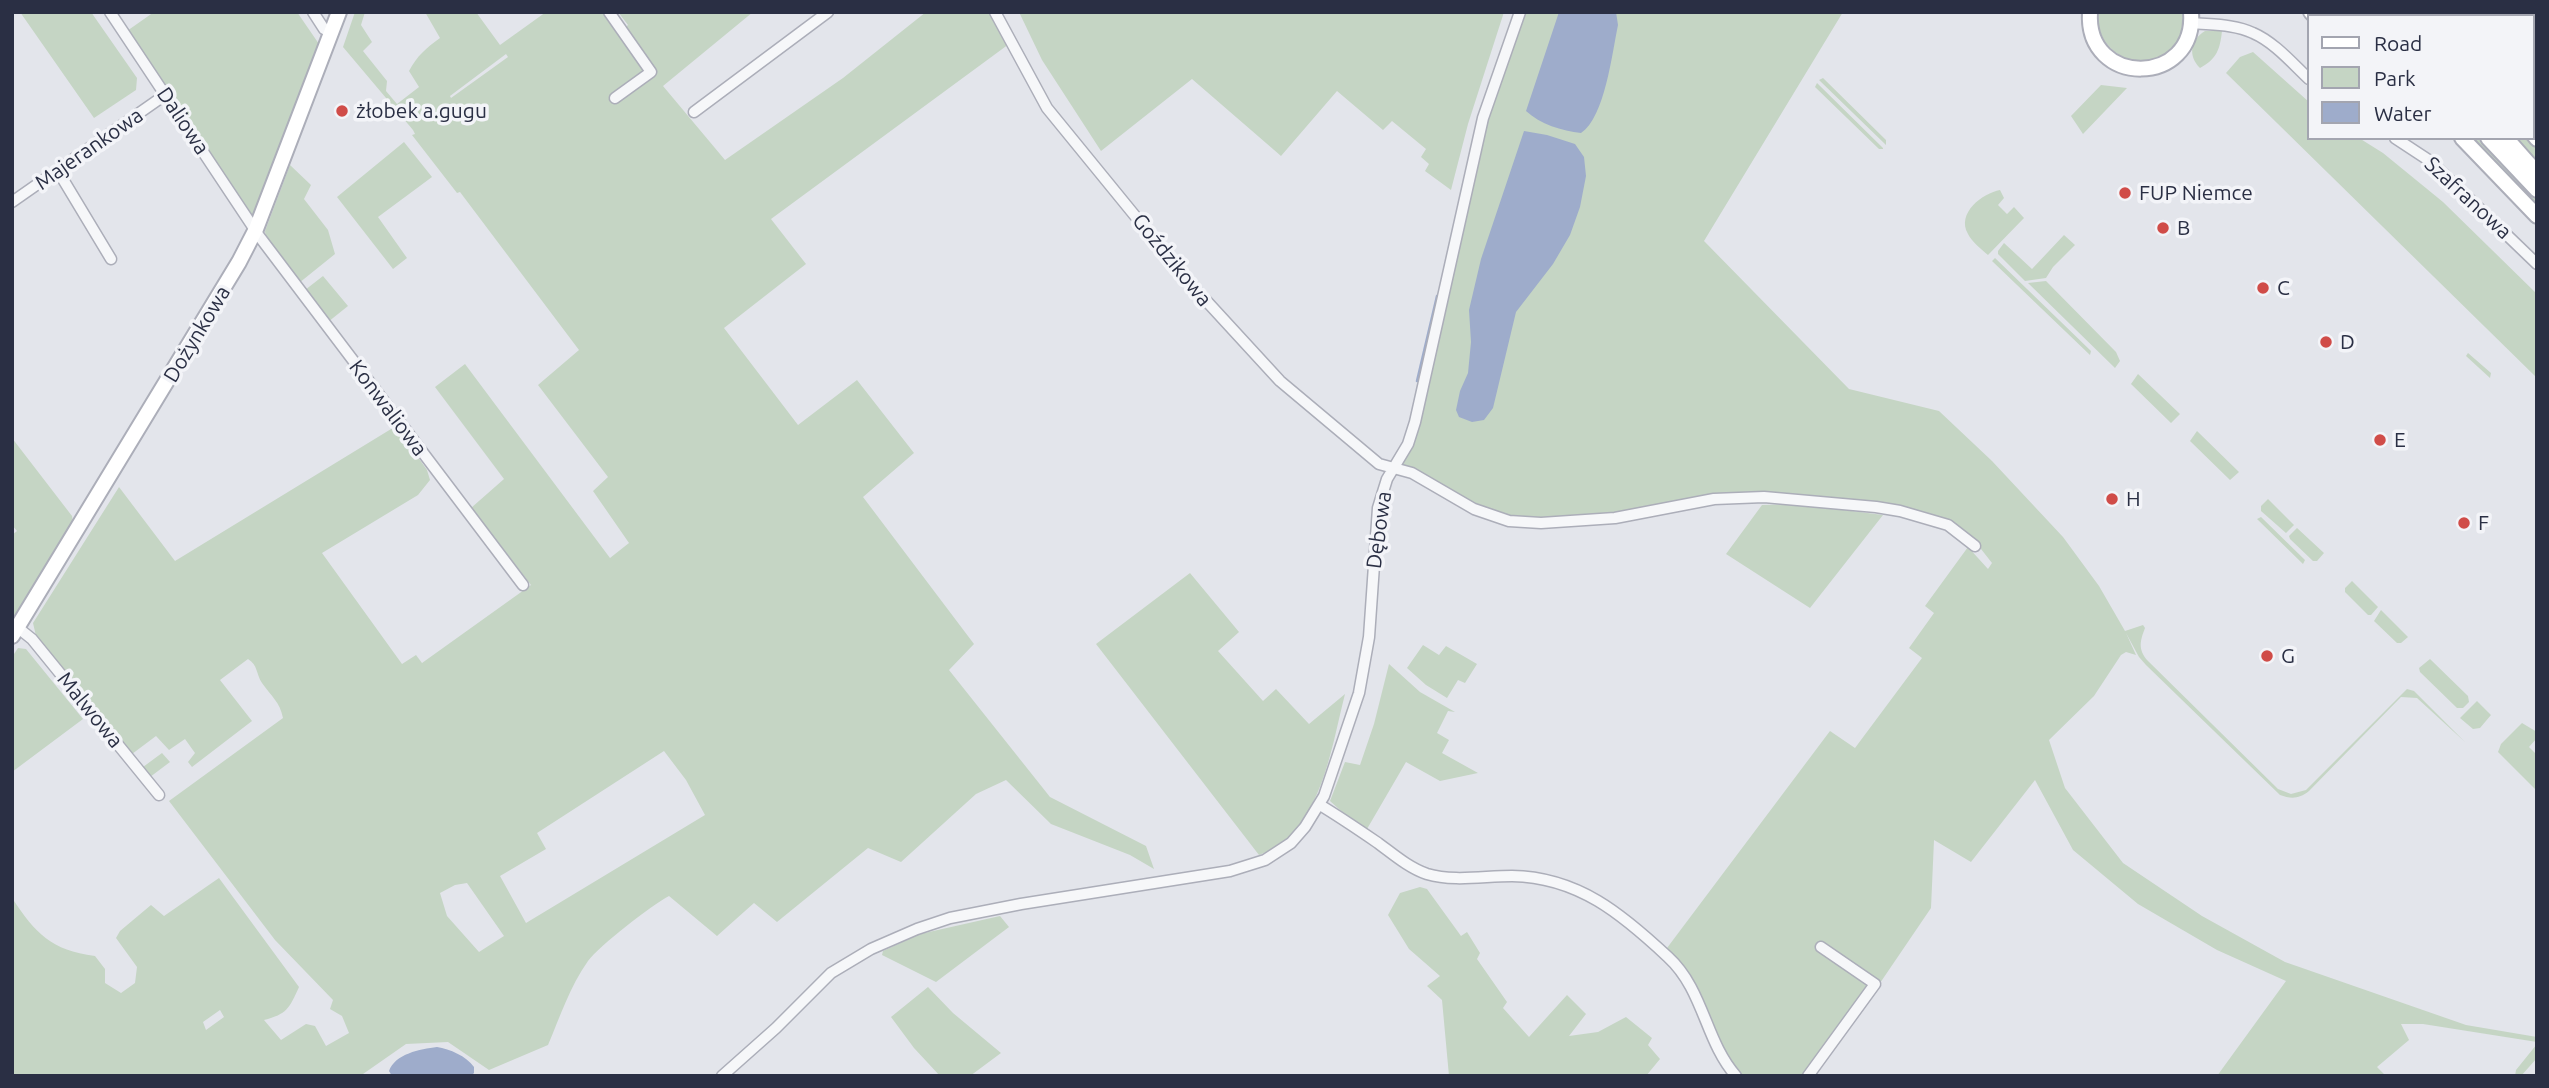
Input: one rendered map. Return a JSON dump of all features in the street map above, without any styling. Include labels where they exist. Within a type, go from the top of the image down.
[{"type":"street","name":"Daliowa","points":[[110,12],[256,229]]},
{"type":"street","points":[[313,12],[324,29],[331,33]]},
{"type":"street","name":"Dożynkowa","points":[[15,631],[204,323],[256,229],[339,12]]},
{"type":"street","points":[[609,12],[651,72],[615,98]]},
{"type":"street","points":[[694,112],[828,12]]},
{"type":"street","name":"Goździkowa","points":[[995,12],[1047,108],[1203,298],[1255,357],[1297,397],[1378,464],[1412,473],[1489,516],[1509,521],[1550,522],[1615,518],[1714,499],[1763,497],[1900,511],[1948,525],[1975,546]]},
{"type":"street","name":"Dębowa","points":[[722,1076],[776,1028],[825,978],[864,953],[894,939],[962,916],[1174,878],[1230,871],[1272,856],[1301,833],[1320,804],[1359,693],[1370,628],[1378,508],[1384,486],[1408,444],[1415,422],[1483,118],[1520,12]]},
{"type":"street","points":[[2090,12],[2092,36],[2102,52],[2114,62],[2137,69],[2154,68],[2171,60],[2187,40],[2191,18],[2253,33],[2270,44],[2308,78]]},
{"type":"street","name":"Majerankowa","points":[[12,202],[165,95]]},
{"type":"street","name":"Szafranowa","points":[[2398,140],[2430,161],[2537,264]]},
{"type":"street","points":[[2464,140],[2537,216]]},
{"type":"street","points":[[2490,140],[2537,190]]},
{"type":"street","points":[[2509,140],[2537,173]]},
{"type":"street","points":[[58,170],[111,259]]},
{"type":"street","name":"Konwaliowa","points":[[256,229],[328,329],[523,585]]},
{"type":"street","name":"Malwowa","points":[[15,631],[32,639],[159,795]]},
{"type":"street","points":[[1320,804],[1427,874],[1450,878],[1537,878],[1567,885],[1593,897],[1659,949],[1682,971],[1697,996],[1717,1048],[1737,1076]]},
{"type":"street","points":[[1808,1076],[1875,984],[1821,947]]},
{"type":"green space","points":[[20,12],[91,12],[137,78],[136,90],[94,118]]},
{"type":"green space","points":[[154,12],[297,12],[319,44],[252,220],[127,31]]},
{"type":"green space","points":[[355,12],[365,12],[361,25],[372,42],[363,51],[387,81],[386,91],[397,104],[419,87],[409,71],[422,53],[440,38],[425,12],[476,12],[500,45],[546,12],[605,12],[621,31],[628,25],[618,12],[753,12],[663,86],[725,160],[843,78],[926,12],[988,12],[1009,44],[771,219],[806,264],[724,328],[798,425],[857,380],[914,453],[863,497],[974,644],[949,670],[1050,797],[1146,846],[1154,869],[1130,855],[1051,824],[1006,780],[976,794],[901,862],[868,848],[777,922],[754,903],[717,936],[669,896],[626,926],[588,961],[571,991],[548,1045],[489,1070],[448,1042],[406,1044],[363,1074],[364,1076],[12,1076],[12,898],[37,931],[56,945],[95,956],[105,969],[105,983],[121,993],[135,983],[137,967],[116,938],[120,931],[151,905],[164,916],[219,878],[299,987],[286,1010],[264,1020],[281,1040],[306,1024],[315,1026],[326,1046],[349,1033],[342,1016],[330,1009],[333,1000],[275,940],[169,801],[283,718],[254,664],[248,659],[220,680],[252,721],[192,767],[188,762],[195,753],[185,739],[169,750],[156,736],[132,754],[36,636],[33,623],[119,487],[175,561],[396,426],[427,470],[430,480],[418,495],[322,553],[402,664],[416,655],[422,663],[531,585],[471,508],[504,479],[435,387],[465,364],[610,558],[629,543],[593,491],[608,477],[538,385],[579,350],[460,192],[457,193],[412,135],[415,134],[413,130],[343,47]],"holes":[[[506,54],[508,57],[451,98],[450,96]],[[664,751],[686,780],[705,815],[526,923],[500,876],[546,849],[537,833]],[[467,883],[504,936],[479,952],[447,916],[440,893],[455,885]],[[220,1010],[224,1017],[206,1030],[203,1022]]]},
{"type":"green space","points":[[1019,12],[1504,12],[1468,124],[1451,190],[1425,171],[1429,164],[1421,157],[1426,149],[1392,121],[1383,130],[1337,91],[1281,156],[1192,79],[1101,151],[1042,60]]},
{"type":"green space","points":[[1517,12],[1843,12],[1704,241],[1849,389],[1939,411],[1992,461],[2063,537],[2099,586],[2125,631],[2143,625],[2145,628],[2141,648],[2147,660],[2278,789],[2291,794],[2306,790],[2407,689],[2414,691],[2465,742],[2417,698],[2401,697],[2309,791],[2291,798],[2280,795],[2146,665],[2126,633],[2136,655],[2126,652],[2121,655],[2094,696],[2049,740],[2065,788],[2123,863],[2202,916],[2285,962],[2466,1025],[2537,1037],[2537,1042],[2423,1024],[2401,1024],[2409,1040],[2377,1067],[2386,1076],[2217,1076],[2286,981],[2217,950],[2138,904],[2073,850],[2035,780],[1971,862],[1934,840],[1931,908],[1812,1076],[1742,1076],[1738,1072],[1719,1045],[1699,990],[1667,948],[1830,731],[1855,748],[1922,658],[1909,648],[1934,613],[1925,606],[1968,547],[1988,569],[1992,563],[1970,535],[1942,519],[1900,511],[1735,497],[1615,518],[1509,521],[1439,490],[1399,462],[1412,431],[1482,131]]},
{"type":"green space","points":[[2097,12],[2184,12],[2181,34],[2173,48],[2161,58],[2148,61],[2119,55],[2108,45],[2100,30]]},
{"type":"green space","points":[[2409,12],[2467,14],[2410,14]]},
{"type":"green space","points":[[2498,12],[2537,12],[2537,92],[2535,14]]},
{"type":"green space","points":[[2205,31],[2222,31],[2217,53],[2200,68],[2192,48],[2196,39]]},
{"type":"green space","points":[[2253,52],[2308,101],[2308,140],[2362,140],[2383,153],[2443,202],[2537,294],[2537,378],[2226,73],[2240,57]]},
{"type":"green space","points":[[1823,78],[1886,140],[1886,145],[1819,80]]},
{"type":"green space","points":[[1817,83],[1883,149],[1879,149],[1815,87]]},
{"type":"green space","points":[[2101,85],[2127,88],[2083,134],[2071,116]]},
{"type":"green space","points":[[2472,140],[2479,140],[2537,200],[2537,207]]},
{"type":"green space","points":[[2518,140],[2531,140],[2537,148],[2537,162]]},
{"type":"green space","points":[[404,142],[432,177],[378,217],[407,258],[393,269],[337,197]]},
{"type":"green space","points":[[290,165],[311,185],[304,199],[328,230],[335,254],[299,283],[266,240],[265,231]]},
{"type":"green space","points":[[2000,190],[2004,198],[1998,205],[2007,214],[2014,207],[2024,218],[1988,255],[1970,237],[1965,226],[1966,219],[1973,205],[1986,195]]},
{"type":"green space","points":[[2064,235],[2075,245],[2046,278],[2025,281],[1998,254],[2004,243],[2032,269]]},
{"type":"green space","points":[[1995,258],[2091,351],[2090,355],[1992,261]]},
{"type":"green space","points":[[323,276],[348,306],[328,322],[305,290]]},
{"type":"green space","points":[[2046,281],[2116,352],[2120,361],[2115,368],[2028,283]]},
{"type":"green space","points":[[2468,353],[2491,373],[2490,378],[2466,356]]},
{"type":"green space","points":[[2138,374],[2180,414],[2171,423],[2131,384]]},
{"type":"green space","points":[[2197,431],[2239,472],[2230,480],[2190,441]]},
{"type":"green space","points":[[12,438],[72,516],[73,522],[12,621],[12,535],[17,531],[12,525]]},
{"type":"green space","points":[[2268,499],[2294,525],[2286,533],[2261,511],[2261,506]]},
{"type":"green space","points":[[1797,504],[1883,515],[1810,608],[1726,554],[1762,505]]},
{"type":"green space","points":[[2261,517],[2305,560],[2303,564],[2257,519]]},
{"type":"green space","points":[[2297,528],[2324,553],[2317,561],[2313,561],[2290,539],[2289,536]]},
{"type":"green space","points":[[1190,573],[1239,632],[1218,651],[1263,701],[1276,689],[1309,724],[1345,694],[1324,774],[1308,812],[1283,843],[1259,855],[1096,644]]},
{"type":"green space","points":[[2352,581],[2378,607],[2371,615],[2345,592],[2345,588]]},
{"type":"green space","points":[[2381,610],[2408,637],[2401,643],[2397,643],[2374,621]]},
{"type":"green space","points":[[1423,645],[1439,655],[1446,646],[1477,664],[1465,683],[1458,680],[1447,698],[1426,685],[1407,668]]},
{"type":"green space","points":[[18,648],[26,649],[83,719],[12,772],[12,657]]},
{"type":"green space","points":[[2430,659],[2468,696],[2469,702],[2463,708],[2457,708],[2420,672],[2419,668]]},
{"type":"green space","points":[[1389,664],[1420,692],[1455,712],[1448,711],[1437,733],[1449,740],[1442,753],[1478,773],[1440,781],[1406,762],[1367,829],[1351,820],[1330,801],[1345,762],[1360,765],[1374,724]]},
{"type":"green space","points":[[2477,701],[2491,715],[2480,728],[2473,729],[2460,718]]},
{"type":"green space","points":[[2522,723],[2537,732],[2537,738],[2529,747],[2537,755],[2537,791],[2498,752],[2501,744]]},
{"type":"green space","points":[[162,753],[170,762],[150,777],[143,767]]},
{"type":"green space","points":[[1420,887],[1427,889],[1461,936],[1467,932],[1480,953],[1477,959],[1507,1002],[1503,1008],[1529,1037],[1567,995],[1586,1014],[1569,1036],[1598,1032],[1626,1017],[1652,1038],[1648,1045],[1660,1059],[1646,1076],[1449,1076],[1442,1000],[1427,986],[1440,976],[1409,949],[1388,915],[1400,893]]},
{"type":"green space","points":[[1000,916],[1009,927],[936,982],[882,955],[883,951],[920,934]]},
{"type":"green space","points":[[928,987],[953,1013],[1001,1053],[970,1076],[940,1076],[914,1048],[891,1017]]},
{"type":"green space","points":[[2537,1044],[2537,1058],[2521,1076],[2515,1076],[2516,1070]]},
{"type":"water","points":[[1559,12],[1616,12],[1618,25],[1602,99],[1589,125],[1581,133],[1552,126],[1526,111]]},
{"type":"water","points":[[1524,131],[1575,144],[1584,157],[1586,176],[1580,207],[1570,235],[1553,264],[1516,312],[1493,408],[1484,420],[1472,422],[1459,417],[1456,410],[1468,373],[1471,342],[1469,310],[1481,259]]},
{"type":"water","points":[[437,1047],[462,1056],[474,1067],[474,1073],[471,1076],[392,1076],[389,1071],[402,1056]]},
{"type":"waterway","points":[[1417,381],[1437,296]]},
{"type":"place","name":"żłobek a.gugu","points":[[342,111]]},
{"type":"place","name":"FUP Niemce","points":[[2125,193]]},
{"type":"place","name":"B","points":[[2163,228]]},
{"type":"place","name":"C","points":[[2263,288]]},
{"type":"place","name":"D","points":[[2326,342]]},
{"type":"place","name":"E","points":[[2380,440]]},
{"type":"place","name":"H","points":[[2112,499]]},
{"type":"place","name":"F","points":[[2464,523]]},
{"type":"place","name":"G","points":[[2267,656]]}]
